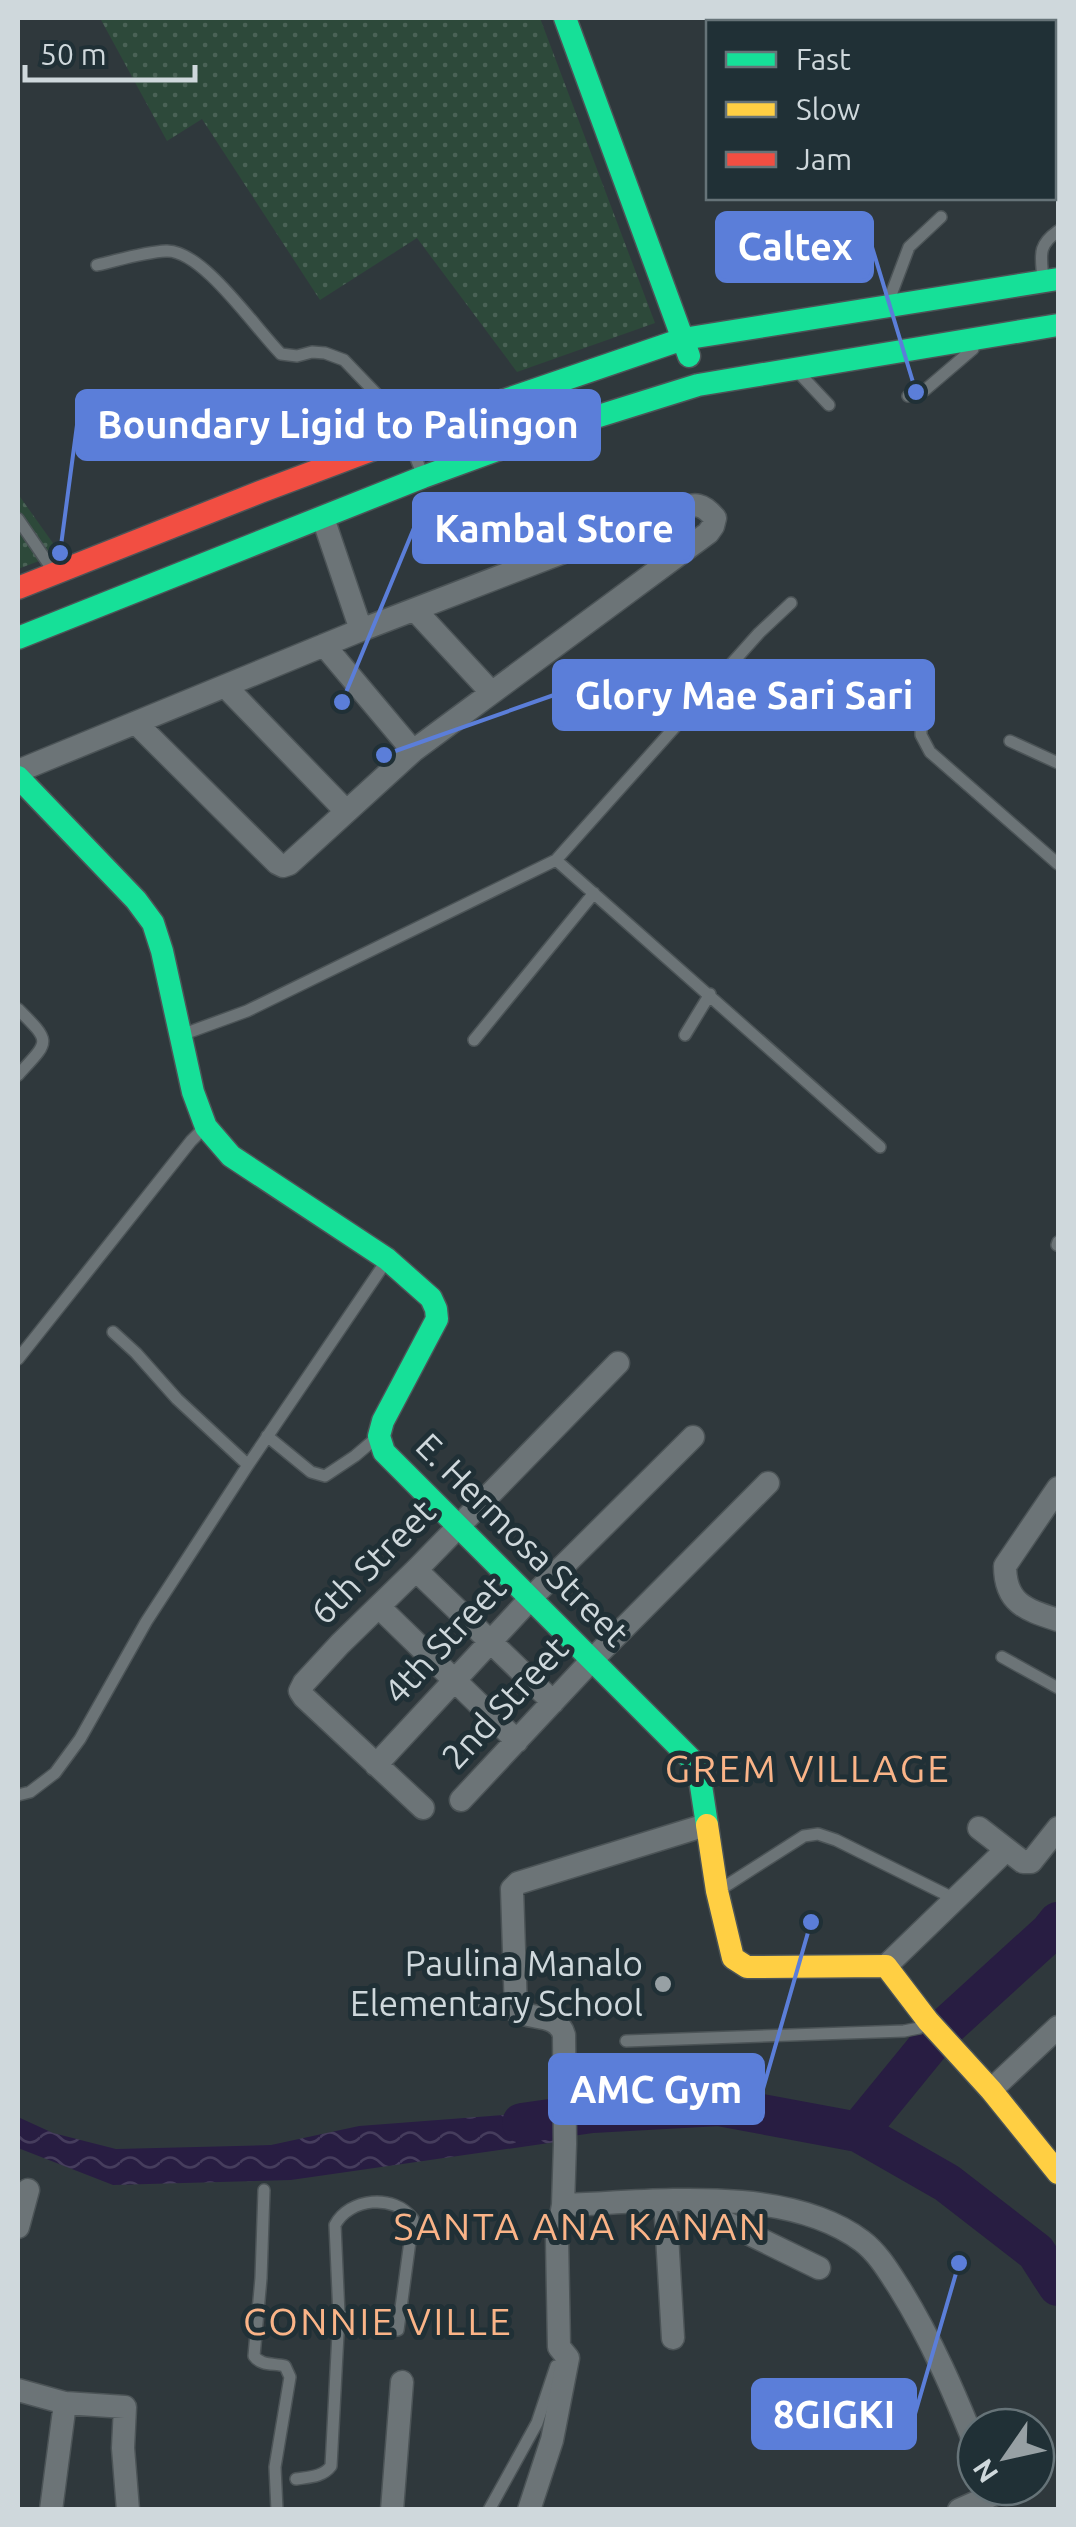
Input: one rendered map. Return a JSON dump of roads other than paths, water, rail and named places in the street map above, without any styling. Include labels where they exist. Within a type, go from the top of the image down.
[{"type":"street","points":[[565,18],[698,384]]},
{"type":"street","points":[[18,588],[406,435],[684,339],[1051,280]]},
{"type":"street","points":[[18,638],[423,477],[698,384],[1058,325]]},
{"type":"street","points":[[18,774],[136,722],[361,630],[673,510],[697,504],[706,507],[715,518],[708,533],[413,751],[289,864],[277,863],[136,722]]},
{"type":"street","points":[[322,518],[361,630]]},
{"type":"street","points":[[416,610],[492,692]]},
{"type":"street","points":[[324,645],[413,751]]},
{"type":"street","points":[[225,686],[346,810]]},
{"type":"street","name":"E. Hermosa Street","points":[[18,774],[153,923],[193,1092],[206,1127],[231,1156],[387,1260],[432,1298],[438,1320],[383,1421],[378,1436],[384,1452],[698,1766],[717,1891],[730,1952],[738,1964],[886,1966]]},
{"type":"street","name":"6th Street","points":[[423,1808],[300,1691],[328,1657],[618,1363]]},
{"type":"street","name":"4th Street","points":[[376,1765],[531,1598],[694,1438]]},
{"type":"street","name":"2nd Street","points":[[461,1800],[592,1660],[768,1483]]},
{"type":"street","points":[[1058,1488],[1005,1566],[1005,1580],[1017,1602],[1026,1610],[1058,1620]]},
{"type":"street","points":[[416,1570],[553,1702]]},
{"type":"street","points":[[378,1606],[517,1741]]},
{"type":"street","points":[[529,2510],[552,2440],[568,2358],[560,2347],[557,2238],[563,2205],[565,2144],[562,2027],[554,2020],[518,2014],[511,1893],[513,1886],[706,1825]]},
{"type":"street","points":[[979,1828],[1023,1862],[1031,1862],[1058,1828]]},
{"type":"street","points":[[1006,1850],[886,1966],[1058,2174]]},
{"type":"street","points":[[991,2090],[1058,2027]]},
{"type":"street","points":[[18,2227],[28,2190]]},
{"type":"street","points":[[673,2201],[818,2268]]},
{"type":"street","points":[[673,2201],[673,2338]]},
{"type":"street","points":[[563,2205],[744,2201],[788,2208],[833,2225],[863,2241],[884,2264],[936,2353],[959,2407]]},
{"type":"street","points":[[392,2510],[402,2382]]},
{"type":"street","points":[[18,2390],[65,2403],[126,2407],[123,2448],[128,2510]]},
{"type":"street","points":[[51,2510],[65,2403]]},
{"type":"lane","points":[[887,306],[909,247],[941,217]]},
{"type":"lane","points":[[1051,280],[1041,251],[1044,242],[1058,231]]},
{"type":"lane","points":[[97,265],[170,250],[206,268],[281,354],[325,353],[344,360],[391,409],[423,477]]},
{"type":"lane","points":[[908,396],[925,390],[988,337]]},
{"type":"lane","points":[[796,368],[829,406]]},
{"type":"lane","points":[[18,519],[55,573]]},
{"type":"lane","points":[[180,1036],[247,1010],[556,860],[759,632],[791,603]]},
{"type":"lane","points":[[921,693],[921,735],[930,752],[1058,864]]},
{"type":"lane","points":[[1010,741],[1058,763]]},
{"type":"lane","points":[[556,860],[880,1146]]},
{"type":"lane","points":[[474,1040],[594,893]]},
{"type":"lane","points":[[685,1034],[710,994]]},
{"type":"lane","points":[[18,1009],[44,1040],[43,1048],[18,1074]]},
{"type":"lane","points":[[18,1359],[191,1140],[206,1127]]},
{"type":"lane","points":[[18,1795],[30,1792],[55,1773],[80,1739],[146,1622],[387,1260]]},
{"type":"lane","points":[[113,1332],[136,1352],[177,1400],[248,1465]]},
{"type":"lane","points":[[267,1436],[312,1472],[325,1476],[378,1436]]},
{"type":"lane","points":[[1002,1657],[1058,1688]]},
{"type":"lane","points":[[717,1891],[804,1836],[818,1834],[955,1900]]},
{"type":"lane","points":[[443,2002],[516,2005]]},
{"type":"lane","points":[[626,2041],[936,2029]]},
{"type":"lane","points":[[264,2190],[254,2356],[262,2363],[285,2366],[290,2377],[274,2467],[277,2510]]},
{"type":"lane","points":[[296,2479],[318,2476],[331,2466],[340,2315],[335,2225],[355,2207],[378,2201],[405,2210],[413,2218],[398,2330],[340,2315]]},
{"type":"lane","points":[[488,2510],[537,2424],[560,2347]]},
{"type":"water","points":[[554,2111],[556,2142],[291,2180],[113,2185],[18,2148],[18,2117],[53,2133],[116,2149],[271,2145],[359,2126]]},
{"type":"waterway","points":[[858,2132],[938,2034],[1058,1922]]},
{"type":"waterway","points":[[522,2123],[592,2113],[719,2106],[858,2132],[947,2183],[1036,2252],[1058,2286]]},
{"type":"place","name":"Caltex","points":[[916,392]]},
{"type":"place","name":"Boundary Ligid to Palingon","points":[[60,553]]},
{"type":"place","name":"Kambal Store","points":[[342,702]]},
{"type":"place","name":"Glory Mae Sari Sari","points":[[384,755]]},
{"type":"place","name":"AMC Gym","points":[[811,1922]]},
{"type":"place","name":"Paulina Manalo Elementary School","points":[[663,1984]]},
{"type":"place","name":"8GIGKI","points":[[959,2263]]},
{"type":"district","name":"GREM VILLAGE","points":[[808,1769]]},
{"type":"district","name":"SANTA ANA KANAN","points":[[581,2227]]},
{"type":"district","name":"CONNIE VILLE","points":[[378,2322]]}]
